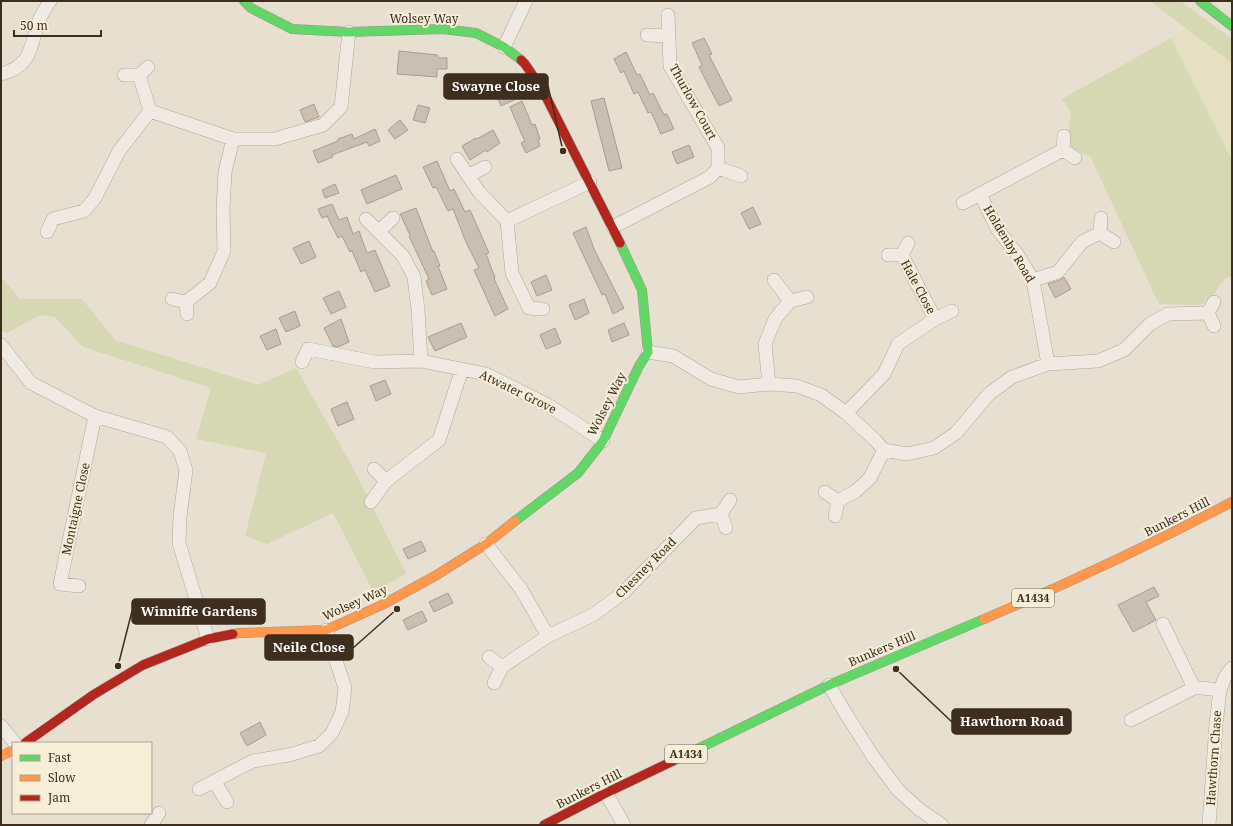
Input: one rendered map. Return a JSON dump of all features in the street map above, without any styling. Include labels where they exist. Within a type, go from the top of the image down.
[{"type":"main road","name":"Wolsey Way","points":[[25,742],[93,695],[143,666],[208,640],[240,633],[326,630],[382,605],[435,576],[486,544],[578,473],[603,441],[639,366],[648,352],[642,290],[613,227],[542,89],[525,64],[504,47],[476,33],[443,29],[349,32],[292,28],[251,8],[244,1]]},
{"type":"main road","points":[[1200,1],[1232,26]]},
{"type":"main road","name":"Bunkers Hill","points":[[544,825],[606,793],[829,685],[1089,573],[1232,502]]},
{"type":"main road","points":[[1,756],[12,750]]},
{"type":"street","points":[[1,74],[21,65],[30,52],[40,17],[50,1]]},
{"type":"street","points":[[504,47],[526,1]]},
{"type":"street","name":"Thurlow Court","points":[[668,15],[670,66],[718,148],[718,168]]},
{"type":"street","points":[[150,111],[233,139],[275,139],[323,125],[341,107],[349,32]]},
{"type":"street","points":[[647,35],[669,36]]},
{"type":"street","points":[[47,232],[49,215],[84,211],[95,198],[119,151],[150,111],[144,71],[124,75]]},
{"type":"street","points":[[1064,136],[1063,150],[1075,158]]},
{"type":"street","points":[[172,298],[186,308],[210,283],[224,251],[223,208],[225,172],[233,139]]},
{"type":"street","name":"Holdenby Road","points":[[963,203],[1063,150]]},
{"type":"street","points":[[457,159],[479,192],[507,221],[512,273],[526,313],[543,309]]},
{"type":"street","points":[[468,176],[485,167]]},
{"type":"street","points":[[613,227],[710,177],[718,168],[741,176]]},
{"type":"street","points":[[507,221],[590,182]]},
{"type":"street","name":"Holdenby Road","points":[[980,194],[998,230],[1017,254],[1033,280],[1048,364]]},
{"type":"street","points":[[379,231],[392,218]]},
{"type":"street","points":[[1100,233],[1101,218]]},
{"type":"street","points":[[366,219],[403,256],[414,277],[418,310],[421,361]]},
{"type":"street","points":[[1033,280],[1058,272],[1082,242],[1100,233]]},
{"type":"street","points":[[1100,233],[1114,242]]},
{"type":"street","name":"Hale Close","points":[[902,256],[908,243]]},
{"type":"street","name":"Hale Close","points":[[888,255],[902,256]]},
{"type":"street","name":"Hale Close","points":[[902,256],[935,319]]},
{"type":"street","points":[[774,280],[790,301]]},
{"type":"street","points":[[769,384],[766,344],[775,319],[790,301],[808,297]]},
{"type":"street","points":[[648,352],[673,356],[711,379],[739,387],[769,384],[797,386],[821,396],[846,413],[884,450],[907,454],[934,448],[956,433],[989,394],[1012,377],[1048,364],[1098,361],[1124,350],[1150,324],[1168,314],[1211,307],[1214,326]]},
{"type":"street","name":"Hale Close","points":[[846,413],[884,374],[898,344],[935,319],[952,310]]},
{"type":"street","name":"Atwater Grove","points":[[302,362],[306,343],[374,362],[421,361],[486,374],[548,405],[603,441]]},
{"type":"street","points":[[1,345],[31,383],[95,416],[166,437],[180,451],[186,470],[180,516],[179,543],[208,640]]},
{"type":"street","points":[[371,502],[386,481],[439,440],[462,368]]},
{"type":"street","name":"Montaigne Close","points":[[79,586],[60,584],[95,416]]},
{"type":"street","points":[[835,516],[838,501],[856,490],[870,478],[884,450]]},
{"type":"street","points":[[374,469],[386,481]]},
{"type":"street","points":[[825,492],[838,501]]},
{"type":"street","points":[[726,528],[721,514],[730,500]]},
{"type":"street","name":"Chesney Road","points":[[494,683],[502,667],[548,636],[593,615],[624,592],[696,518],[721,514]]},
{"type":"street","points":[[486,544],[521,589],[548,636]]},
{"type":"street","points":[[1163,624],[1194,688]]},
{"type":"street","points":[[199,789],[253,761],[288,755],[319,746],[332,733],[342,712],[345,688],[326,630]]},
{"type":"street","points":[[489,657],[502,667]]},
{"type":"street","name":"Hawthorn Chase","points":[[1209,825],[1216,724],[1220,690],[1225,677],[1232,668]]},
{"type":"street","points":[[829,685],[874,758],[898,790],[920,810],[942,825]]},
{"type":"street","points":[[1131,720],[1194,688],[1220,690]]},
{"type":"street","points":[[1,726],[14,742]]},
{"type":"street","points":[[214,781],[226,802]]},
{"type":"street","points":[[606,793],[624,825]]},
{"type":"street","points":[[151,825],[159,813]]},
{"type":"shaded area","points":[[1186,28],[1232,63],[1232,160],[1171,38]]},
{"type":"green space","points":[[1150,1],[1180,1],[1231,38],[1232,63]]},
{"type":"green space","points":[[1171,38],[1232,160],[1232,276],[1224,279],[1214,294],[1201,305],[1159,304],[1090,156],[1066,148],[1071,113],[1062,99]]},
{"type":"green space","points":[[1,277],[20,299],[82,299],[115,340],[258,385],[296,368],[351,464],[406,573],[374,593],[333,513],[267,544],[245,536],[266,453],[196,439],[211,388],[83,347],[55,317],[40,315],[7,333],[1,330]]},
{"type":"building","points":[[704,38],[712,54],[709,55],[732,100],[719,106],[699,67],[702,65],[692,43]]},
{"type":"building","points":[[399,51],[437,55],[439,58],[447,58],[447,69],[437,69],[437,77],[397,74]]},
{"type":"building","points":[[626,52],[637,75],[640,74],[650,95],[653,93],[664,115],[667,114],[674,129],[661,134],[651,112],[648,113],[638,92],[634,94],[624,71],[621,73],[614,59]]},
{"type":"building","points":[[510,85],[516,99],[501,106],[495,91]]},
{"type":"building","points":[[604,98],[622,168],[609,171],[591,101]]},
{"type":"building","points":[[522,101],[532,125],[535,124],[540,139],[538,140],[540,146],[526,153],[521,143],[525,141],[510,107]]},
{"type":"building","points":[[314,104],[319,117],[305,122],[300,110]]},
{"type":"building","points":[[418,105],[430,108],[425,123],[413,120]]},
{"type":"building","points":[[400,120],[408,130],[395,139],[388,130]]},
{"type":"building","points":[[375,129],[380,141],[369,146],[367,142],[332,155],[333,157],[318,163],[313,151],[352,134],[354,139]]},
{"type":"building","points":[[493,130],[500,143],[487,152],[486,150],[470,160],[462,146]]},
{"type":"building","points":[[689,145],[694,157],[677,164],[672,152]]},
{"type":"building","points":[[437,161],[450,191],[454,189],[465,212],[470,210],[489,253],[486,254],[495,278],[494,279],[508,309],[495,316],[474,270],[479,268],[466,242],[453,209],[448,211],[436,187],[433,188],[423,167]]},
{"type":"building","points":[[396,175],[402,189],[367,204],[361,190]]},
{"type":"building","points":[[335,184],[339,193],[325,198],[322,190]]},
{"type":"building","points":[[332,204],[339,220],[347,217],[353,234],[359,231],[367,253],[375,250],[390,286],[375,292],[365,270],[361,272],[352,251],[350,252],[342,236],[338,238],[327,216],[322,218],[318,209]]},
{"type":"building","points":[[753,207],[761,224],[749,229],[741,213]]},
{"type":"building","points":[[416,208],[440,266],[438,266],[447,289],[432,295],[426,281],[429,279],[400,214]]},
{"type":"building","points":[[586,227],[594,249],[624,308],[613,314],[605,294],[602,295],[573,233]]},
{"type":"building","points":[[309,241],[316,257],[301,264],[293,248]]},
{"type":"building","points":[[546,275],[552,290],[537,296],[531,282]]},
{"type":"building","points":[[1064,277],[1071,289],[1055,298],[1048,284]]},
{"type":"building","points":[[339,291],[346,307],[331,314],[323,298]]},
{"type":"building","points":[[584,299],[589,313],[575,320],[569,305]]},
{"type":"building","points":[[295,311],[300,326],[286,332],[279,318]]},
{"type":"building","points":[[341,319],[349,342],[338,347],[333,346],[324,328]]},
{"type":"building","points":[[461,323],[467,337],[435,351],[428,337]]},
{"type":"building","points":[[624,323],[629,335],[612,342],[608,330]]},
{"type":"building","points":[[555,328],[561,343],[546,349],[540,335]]},
{"type":"building","points":[[276,329],[281,344],[267,350],[260,336]]},
{"type":"building","points":[[385,380],[391,394],[376,401],[370,386]]},
{"type":"building","points":[[347,402],[354,419],[338,426],[331,409]]},
{"type":"building","points":[[421,541],[426,551],[408,559],[403,549]]},
{"type":"building","points":[[1154,587],[1159,596],[1146,602],[1156,620],[1133,632],[1118,605]]},
{"type":"building","points":[[448,593],[453,603],[434,612],[429,602]]},
{"type":"building","points":[[422,611],[427,621],[408,630],[403,620]]},
{"type":"building","points":[[260,722],[266,735],[247,746],[240,733]]},
{"type":"traffic: fast","points":[[244,1],[251,8],[292,29],[349,32],[443,29],[476,33],[504,47],[521,60]]},
{"type":"traffic: fast","points":[[1200,1],[1232,26]]},
{"type":"traffic: fast","points":[[515,521],[578,473],[603,441],[639,366],[648,352],[642,290],[620,243]]},
{"type":"traffic: fast","points":[[673,761],[829,685],[984,619]]},
{"type":"traffic: slow","points":[[984,619],[1109,563],[1232,502]]},
{"type":"traffic: slow","points":[[233,634],[326,630],[382,605],[435,576],[486,544],[515,521]]},
{"type":"traffic: slow","points":[[1,756],[12,750]]},
{"type":"traffic: jam","points":[[521,60],[542,89],[620,243]]},
{"type":"traffic: jam","points":[[26,742],[93,695],[143,665],[208,639],[233,634]]},
{"type":"traffic: jam","points":[[544,825],[673,761]]},
{"type":"place","name":"Swayne Close","points":[[563,151]]},
{"type":"place","name":"Neile Close","points":[[397,609]]},
{"type":"place","name":"Winniffe Gardens","points":[[118,666]]},
{"type":"place","name":"Hawthorn Road","points":[[896,669]]}]
